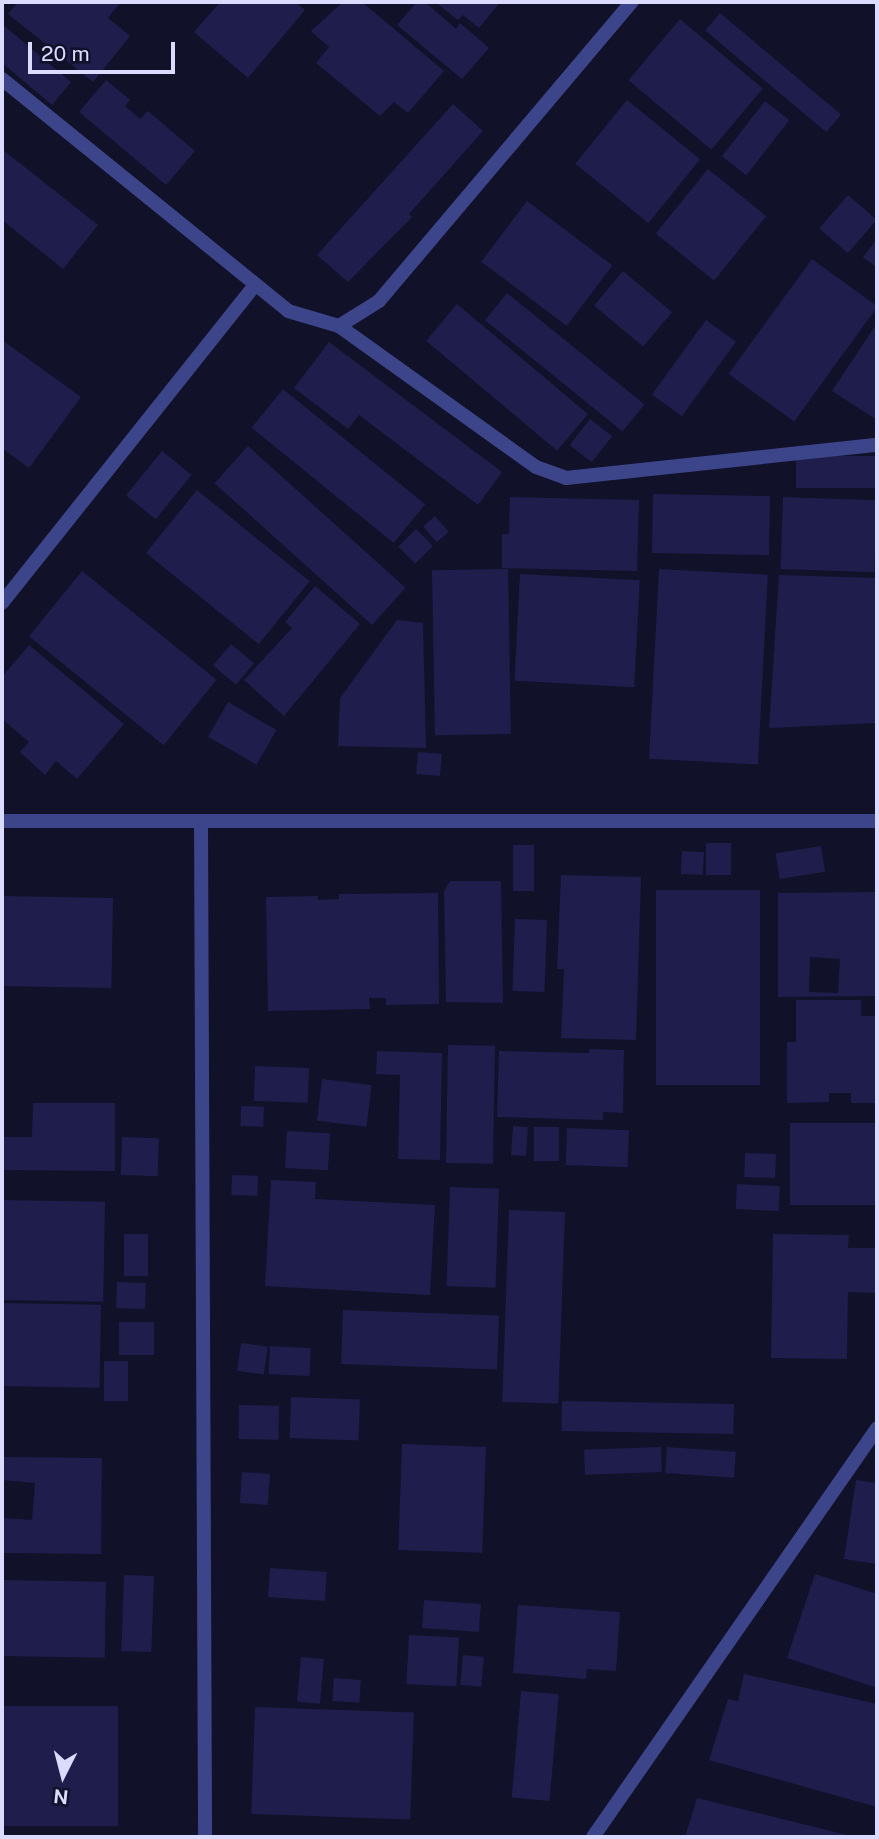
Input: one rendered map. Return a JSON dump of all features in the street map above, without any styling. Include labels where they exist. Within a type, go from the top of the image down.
[{"type":"street","points":[[339,326],[379,301],[632,2]]},
{"type":"street","points":[[2,79],[288,311],[339,326],[536,467],[566,478],[877,445]]},
{"type":"street","points":[[2,603],[254,285]]},
{"type":"street","points":[[2,821],[877,821]]},
{"type":"street","points":[[201,823],[205,1837]]},
{"type":"street","points":[[593,1837],[877,1428]]},
{"type":"building","points":[[18,2],[121,2],[108,18],[130,36],[93,82],[8,14]]},
{"type":"building","points":[[220,2],[295,2],[305,10],[248,78],[194,32]]},
{"type":"building","points":[[343,2],[362,2],[444,71],[408,113],[394,102],[380,116],[316,63],[329,47],[311,31]]},
{"type":"building","points":[[417,2],[425,2],[456,29],[460,23],[489,48],[462,79],[397,25]]},
{"type":"building","points":[[435,2],[500,2],[479,28],[463,15],[458,20]]},
{"type":"building","points":[[720,13],[841,115],[826,132],[705,31]]},
{"type":"building","points":[[680,19],[763,88],[711,150],[629,80]]},
{"type":"building","points":[[2,24],[71,82],[52,105],[2,63]]},
{"type":"building","points":[[106,80],[130,100],[125,106],[140,119],[148,111],[195,151],[166,185],[79,112]]},
{"type":"building","points":[[627,100],[700,159],[648,223],[575,164]]},
{"type":"building","points":[[765,101],[789,120],[746,175],[722,156]]},
{"type":"building","points":[[453,104],[483,131],[409,214],[412,217],[348,282],[317,255]]},
{"type":"building","points":[[2,149],[98,225],[63,269],[2,220]]},
{"type":"building","points":[[708,169],[766,216],[714,281],[656,234]]},
{"type":"building","points":[[848,195],[877,220],[848,253],[819,228]]},
{"type":"building","points":[[527,201],[612,265],[567,326],[481,262]]},
{"type":"building","points":[[877,239],[877,268],[863,257]]},
{"type":"building","points":[[812,259],[877,307],[794,421],[729,374]]},
{"type":"building","points":[[623,271],[672,312],[643,347],[594,305]]},
{"type":"building","points":[[507,293],[645,404],[623,432],[485,320]]},
{"type":"building","points":[[457,304],[588,414],[557,451],[426,341]]},
{"type":"building","points":[[706,320],[736,342],[682,416],[652,394]]},
{"type":"building","points":[[877,323],[877,420],[832,391]]},
{"type":"building","points":[[2,340],[81,397],[29,468],[2,448]]},
{"type":"building","points":[[329,342],[502,472],[478,505],[359,415],[348,429],[294,388]]},
{"type":"building","points":[[283,389],[425,504],[394,543],[252,428]]},
{"type":"building","points":[[590,419],[612,436],[592,462],[570,445]]},
{"type":"building","points":[[248,446],[406,588],[372,625],[215,483]]},
{"type":"building","points":[[162,451],[192,475],[156,519],[126,495]]},
{"type":"building","points":[[796,456],[877,456],[877,488],[796,488]]},
{"type":"building","points":[[197,490],[310,581],[259,644],[146,553]]},
{"type":"building","points":[[653,494],[770,496],[769,555],[652,553]]},
{"type":"building","points":[[510,497],[639,500],[637,571],[502,568],[502,534],[509,534]]},
{"type":"building","points":[[783,497],[877,500],[874,572],[780,569]]},
{"type":"building","points":[[435,516],[449,532],[437,542],[423,526]]},
{"type":"building","points":[[416,529],[433,546],[415,564],[398,547]]},
{"type":"building","points":[[508,569],[511,734],[435,735],[432,570]]},
{"type":"building","points":[[659,569],[768,575],[758,764],[649,759]]},
{"type":"building","points":[[82,571],[216,680],[164,745],[29,636]]},
{"type":"building","points":[[520,574],[640,580],[634,687],[514,681]]},
{"type":"building","points":[[779,575],[877,578],[877,723],[769,728]]},
{"type":"building","points":[[315,586],[360,624],[284,716],[244,680],[292,628],[285,622]]},
{"type":"building","points":[[397,620],[423,623],[426,748],[338,746],[340,698]]},
{"type":"building","points":[[231,644],[254,663],[236,685],[213,665]]},
{"type":"building","points":[[29,645],[124,724],[77,779],[56,761],[45,775],[20,752],[29,742],[2,719],[2,677]]},
{"type":"building","points":[[228,702],[276,730],[256,765],[208,737]]},
{"type":"building","points":[[418,752],[442,754],[440,776],[416,774]]},
{"type":"building","points":[[706,843],[731,843],[731,875],[706,875]]},
{"type":"building","points":[[513,845],[534,845],[534,891],[513,891]]},
{"type":"building","points":[[821,846],[825,872],[780,879],[776,853]]},
{"type":"building","points":[[682,851],[704,852],[703,875],[681,874]]},
{"type":"building","points":[[561,875],[641,877],[636,1040],[561,1038],[564,969],[557,969]]},
{"type":"building","points":[[450,881],[501,881],[503,1003],[446,1002],[444,891]]},
{"type":"building","points":[[656,890],[760,890],[760,1085],[656,1085]]},
{"type":"building","points":[[876,892],[877,996],[778,997],[778,893]],"holes":[[[810,957],[840,959],[838,993],[809,992]]]},
{"type":"building","points":[[438,893],[439,1004],[386,1005],[386,998],[369,998],[370,1009],[268,1011],[266,897],[318,896],[318,900],[339,899],[339,894]]},
{"type":"building","points":[[2,896],[113,898],[111,988],[2,986]]},
{"type":"building","points":[[515,919],[547,920],[544,992],[512,991]]},
{"type":"building","points":[[796,1000],[861,1000],[861,1016],[877,1016],[877,1103],[851,1103],[851,1093],[829,1093],[829,1102],[787,1103],[787,1042],[796,1042]]},
{"type":"building","points":[[448,1045],[495,1046],[493,1164],[446,1163]]},
{"type":"building","points":[[589,1049],[624,1050],[623,1113],[603,1112],[603,1120],[497,1117],[499,1051],[589,1053]]},
{"type":"building","points":[[377,1051],[442,1053],[440,1160],[398,1159],[400,1075],[376,1074]]},
{"type":"building","points":[[255,1066],[309,1068],[308,1103],[254,1101]]},
{"type":"building","points":[[322,1079],[372,1085],[367,1127],[317,1121]]},
{"type":"building","points":[[33,1103],[115,1103],[115,1171],[2,1170],[2,1137],[32,1137]]},
{"type":"building","points":[[241,1106],[264,1107],[263,1127],[240,1126]]},
{"type":"building","points":[[790,1123],[877,1123],[877,1205],[790,1205]]},
{"type":"building","points":[[513,1126],[528,1127],[526,1156],[511,1155]]},
{"type":"building","points":[[534,1127],[559,1127],[559,1161],[534,1161]]},
{"type":"building","points":[[567,1128],[629,1130],[628,1167],[566,1165]]},
{"type":"building","points":[[287,1131],[330,1133],[328,1170],[285,1168]]},
{"type":"building","points":[[122,1137],[159,1138],[158,1176],[121,1175]]},
{"type":"building","points":[[745,1153],[776,1154],[775,1178],[744,1177]]},
{"type":"building","points":[[232,1175],[258,1176],[257,1196],[231,1195]]},
{"type":"building","points":[[271,1180],[316,1182],[315,1199],[435,1205],[430,1295],[265,1286]]},
{"type":"building","points":[[737,1184],[780,1186],[779,1211],[736,1209]]},
{"type":"building","points":[[450,1187],[499,1189],[496,1288],[447,1286]]},
{"type":"building","points":[[2,1200],[105,1202],[103,1302],[2,1300]]},
{"type":"building","points":[[509,1210],[565,1212],[558,1404],[502,1402]]},
{"type":"building","points":[[124,1234],[148,1234],[148,1276],[124,1276]]},
{"type":"building","points":[[773,1234],[849,1235],[848,1248],[877,1248],[877,1293],[848,1292],[847,1359],[771,1358]]},
{"type":"building","points":[[117,1282],[146,1283],[145,1309],[116,1308]]},
{"type":"building","points":[[2,1303],[101,1305],[100,1388],[2,1386]]},
{"type":"building","points":[[343,1310],[499,1315],[497,1369],[341,1364]]},
{"type":"building","points":[[119,1322],[154,1322],[154,1355],[119,1355]]},
{"type":"building","points":[[241,1343],[268,1347],[264,1374],[237,1371]]},
{"type":"building","points":[[270,1346],[311,1348],[309,1376],[269,1374]]},
{"type":"building","points":[[104,1361],[128,1361],[128,1401],[104,1401]]},
{"type":"building","points":[[291,1397],[360,1399],[359,1440],[290,1438]]},
{"type":"building","points":[[562,1401],[734,1404],[733,1434],[561,1431]]},
{"type":"building","points":[[239,1405],[279,1406],[278,1440],[238,1439]]},
{"type":"building","points":[[402,1444],[486,1447],[482,1553],[398,1550]]},
{"type":"building","points":[[661,1447],[662,1472],[585,1475],[584,1450]]},
{"type":"building","points":[[667,1447],[736,1452],[734,1478],[665,1473]]},
{"type":"building","points":[[2,1457],[102,1458],[101,1554],[2,1553],[2,1518],[32,1520],[35,1483],[2,1480]]},
{"type":"building","points":[[242,1472],[270,1474],[268,1505],[240,1503]]},
{"type":"building","points":[[856,1480],[877,1483],[877,1564],[844,1559]]},
{"type":"building","points":[[270,1568],[327,1572],[325,1601],[268,1597]]},
{"type":"building","points":[[815,1574],[877,1594],[877,1688],[787,1658]]},
{"type":"building","points":[[124,1575],[154,1576],[151,1652],[121,1651]]},
{"type":"building","points":[[2,1580],[106,1582],[105,1658],[2,1656]]},
{"type":"building","points":[[424,1600],[481,1604],[479,1632],[422,1628]]},
{"type":"building","points":[[518,1605],[620,1612],[616,1671],[587,1669],[586,1679],[513,1673]]},
{"type":"building","points":[[409,1635],[459,1638],[456,1687],[406,1684]]},
{"type":"building","points":[[463,1655],[484,1657],[481,1687],[460,1685]]},
{"type":"building","points":[[301,1657],[324,1659],[320,1704],[297,1702]]},
{"type":"building","points":[[744,1674],[877,1704],[877,1807],[709,1760],[728,1699],[738,1701]]},
{"type":"building","points":[[334,1678],[361,1680],[359,1703],[332,1701]]},
{"type":"building","points":[[521,1691],[559,1694],[550,1801],[512,1798]]},
{"type":"building","points":[[2,1706],[118,1706],[118,1826],[2,1826]]},
{"type":"building","points":[[255,1707],[414,1713],[410,1819],[251,1814]]},
{"type":"building","points":[[697,1798],[851,1836],[851,1837],[685,1837]]}]
